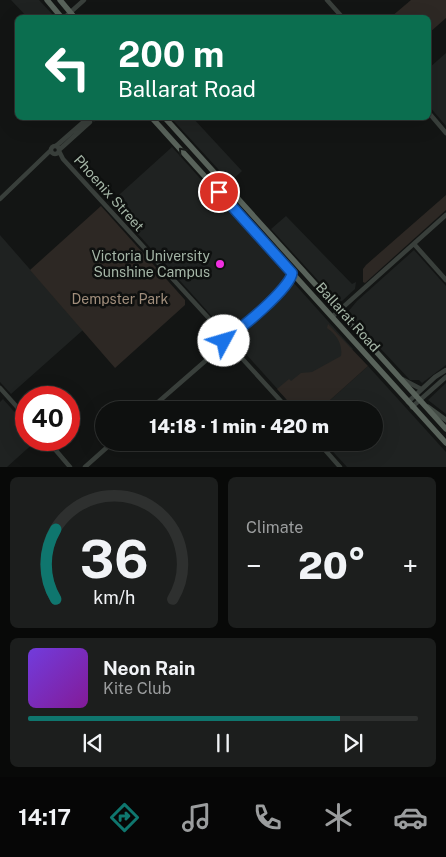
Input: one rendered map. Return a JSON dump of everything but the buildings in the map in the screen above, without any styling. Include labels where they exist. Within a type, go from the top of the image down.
[{"type":"highway","points":[[47,0],[61,15]]},
{"type":"highway","points":[[60,0],[72,15]]},
{"type":"highway","name":"Ballarat Road","points":[[154,120],[446,443]]},
{"type":"highway","name":"Ballarat Road","points":[[167,120],[396,376],[446,429]]},
{"type":"highway","points":[[308,291],[318,287]]},
{"type":"main road","points":[[419,400],[446,420]]},
{"type":"street","points":[[67,15],[84,0]]},
{"type":"street","points":[[327,0],[340,15]]},
{"type":"street","points":[[431,116],[446,133]]},
{"type":"street","points":[[0,199],[91,120]]},
{"type":"street","name":"Phoenix Street","points":[[56,151],[281,401]]},
{"type":"street","points":[[332,317],[446,215]]},
{"type":"street","points":[[414,244],[446,280]]},
{"type":"street","points":[[287,286],[292,273]]},
{"type":"street","points":[[159,401],[287,286],[294,282],[301,283]]},
{"type":"street","points":[[419,400],[421,389],[446,370]]},
{"type":"street","points":[[396,376],[421,389]]},
{"type":"street","points":[[410,404],[419,400],[446,377]]},
{"type":"street","points":[[0,388],[15,405]]},
{"type":"street","points":[[57,451],[72,467]]},
{"type":"street","points":[[87,466],[103,451]]},
{"type":"street","points":[[326,451],[340,467]]},
{"type":"shaded area","points":[[11,0],[39,0],[53,15],[25,15]]},
{"type":"shaded area","points":[[446,53],[446,126],[431,108],[431,66]]},
{"type":"shaded area","points":[[173,120],[195,120],[242,171],[230,182]]},
{"type":"shaded area","name":"Victoria University Sunshine Campus","points":[[172,147],[353,349],[294,401],[288,401],[110,203]]},
{"type":"shaded area","points":[[286,216],[352,284],[356,282],[355,289],[342,301],[336,300],[271,229]]},
{"type":"shaded area","points":[[0,235],[83,330],[20,386],[15,386],[15,390],[11,394],[0,382]]},
{"type":"shaded area","points":[[414,250],[446,286],[446,365],[422,383],[419,380],[410,380],[347,313],[357,301]]},
{"type":"shaded area","points":[[368,366],[446,452],[446,467],[347,467],[332,451],[383,451],[383,401],[329,401]]},
{"type":"shaded area","points":[[446,383],[446,414],[428,400]]},
{"type":"shaded area","points":[[3,399],[15,413],[15,451],[25,451],[7,467],[0,467],[0,402]]},
{"type":"green space","points":[[411,0],[446,0],[446,18],[431,31],[431,15],[393,15]]},
{"type":"green space","points":[[446,195],[446,210],[365,283],[363,282],[363,269],[366,265]]},
{"type":"green space","name":"Dempster Park","points":[[101,206],[185,300],[185,305],[115,368],[30,270]]},
{"type":"green space","points":[[328,324],[368,366],[329,401],[288,401],[277,389],[289,379],[291,381],[301,373],[312,372],[341,356],[340,343],[336,336],[327,328]]},
{"type":"place","name":"Victoria University Sunshine Campus","points":[[220,264]]},
{"type":"route","points":[[219,192],[292,273],[291,281],[287,286],[235,333],[224,338],[224,341]]}]
